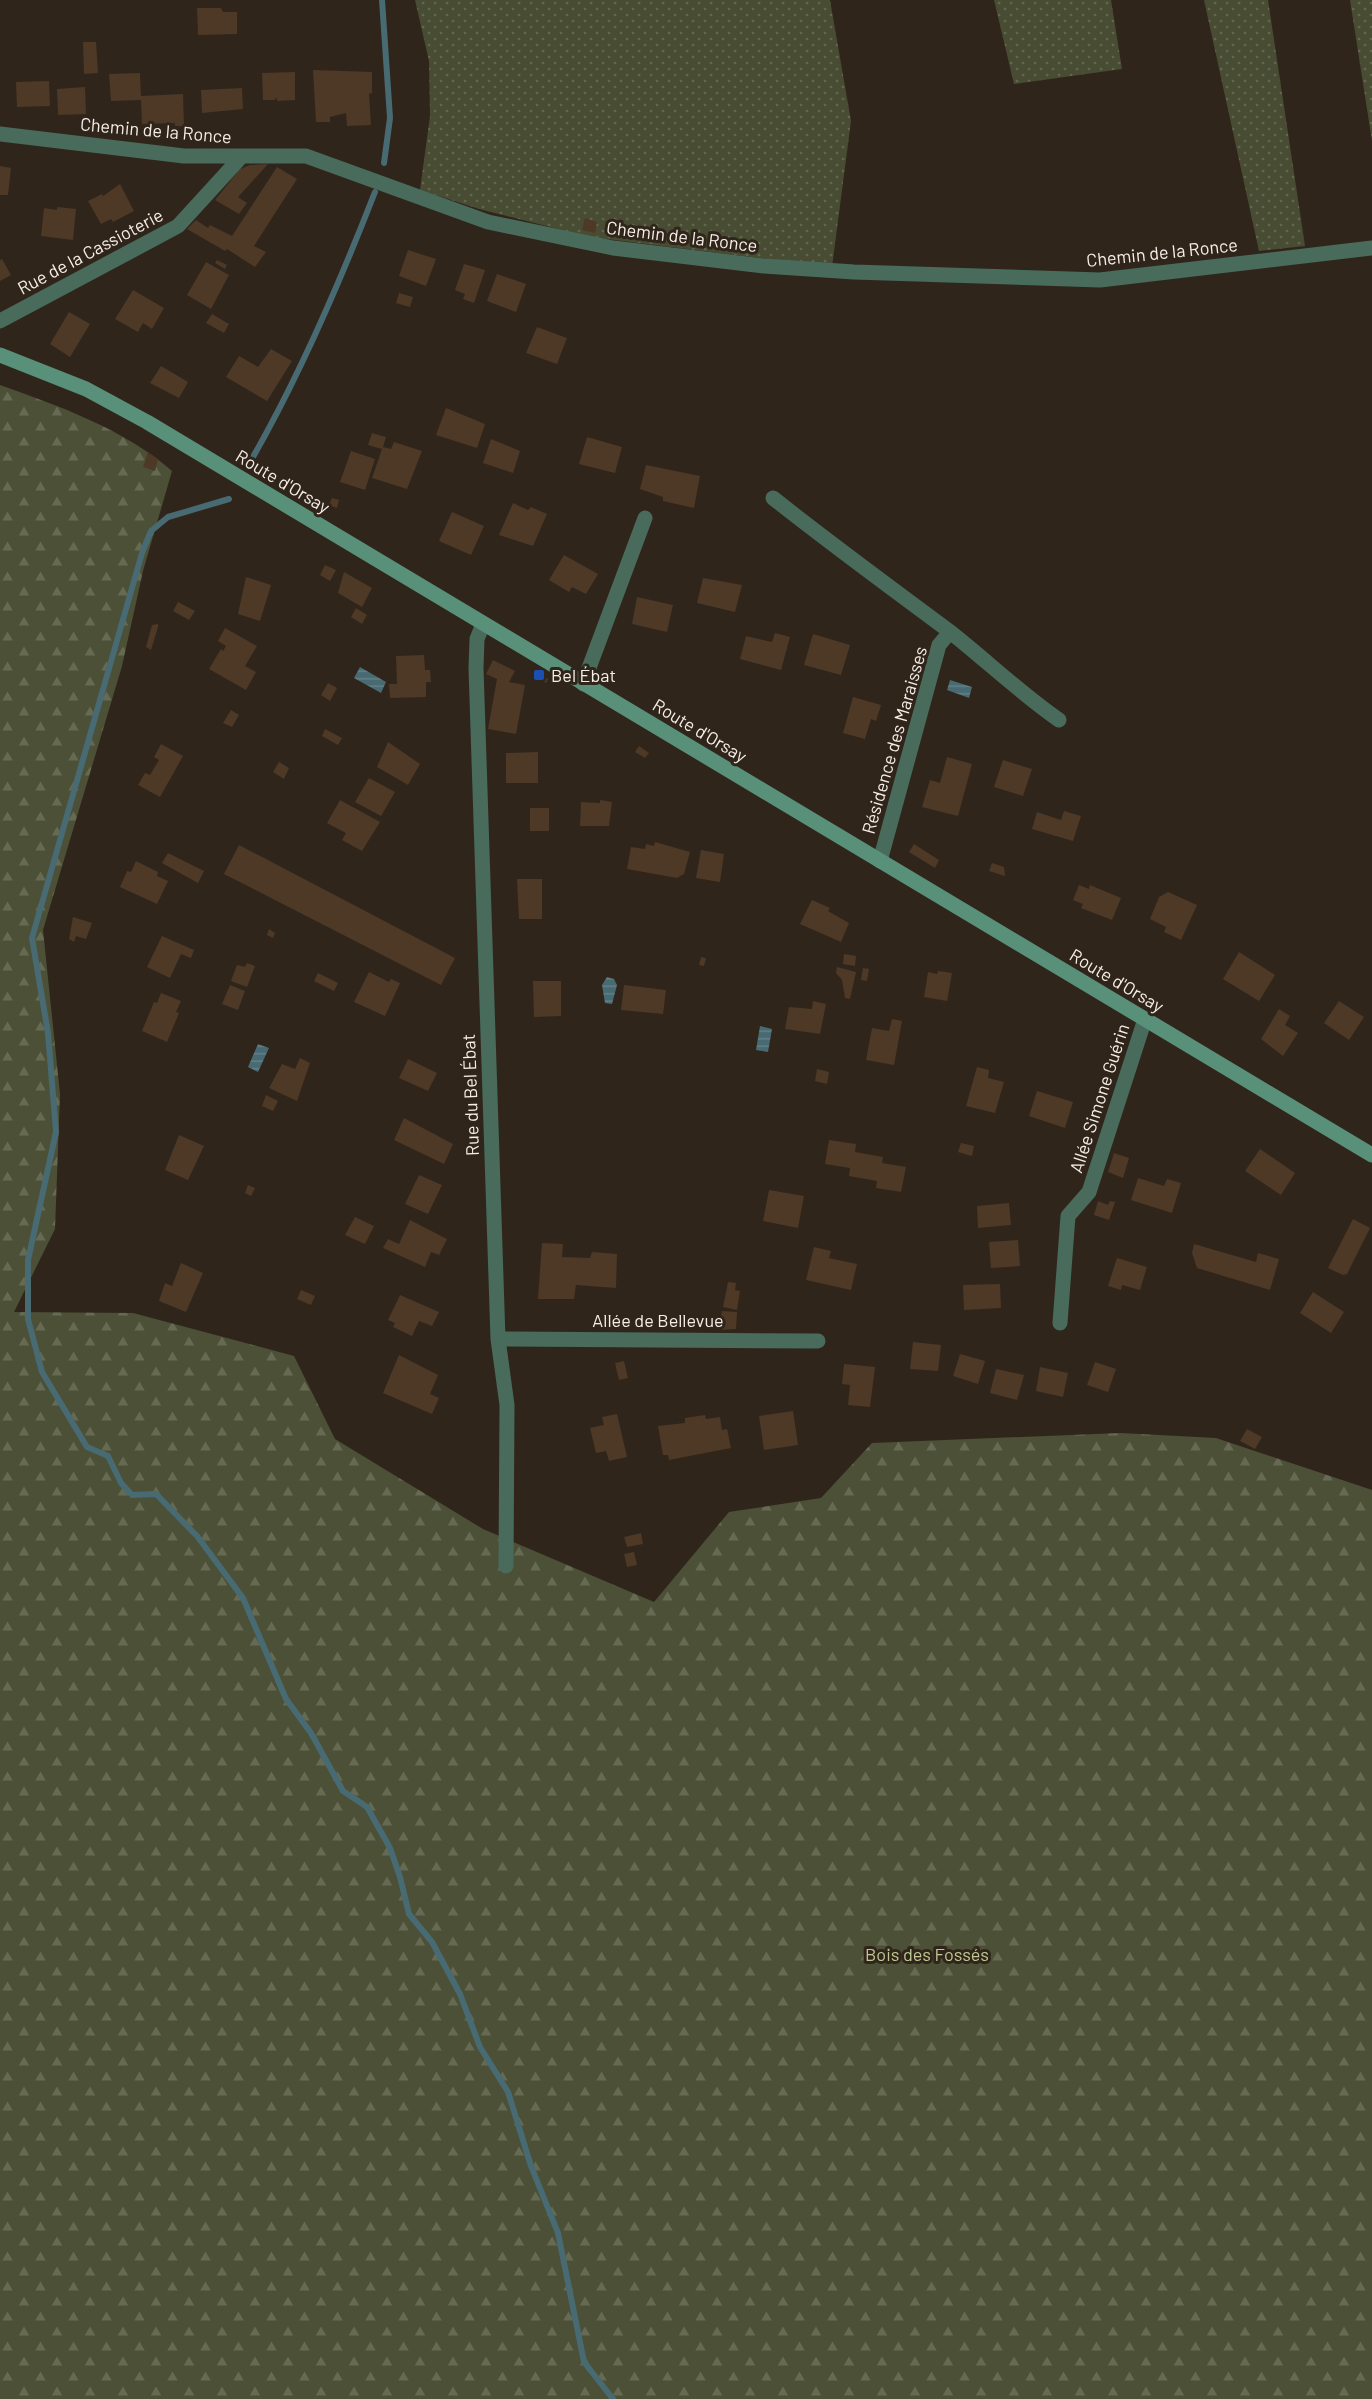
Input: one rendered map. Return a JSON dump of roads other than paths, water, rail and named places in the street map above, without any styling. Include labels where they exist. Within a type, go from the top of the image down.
[{"type":"main road","name":"Route d'Orsay","points":[[0,355],[86,388],[147,422],[1372,1155]]},
{"type":"street","name":"Chemin de la Ronce","points":[[0,134],[184,156],[306,156],[488,222],[549,237],[614,248],[764,266],[889,274],[1100,280],[1372,248]]},
{"type":"street","name":"Rue de la Cassioterie","points":[[0,321],[178,226],[242,156]]},
{"type":"street","name":"Résidence des Maraisses","points":[[773,498],[891,591],[950,632],[1025,696],[1059,720]]},
{"type":"street","points":[[583,684],[645,518]]},
{"type":"street","name":"Rue du Bel Ébat","points":[[483,624],[477,639],[476,668],[498,1339],[507,1406],[506,1566]]},
{"type":"street","name":"Résidence des Maraisses","points":[[880,861],[939,645],[950,632]]},
{"type":"street","name":"Allée Simone Guérin","points":[[1060,1323],[1068,1216],[1089,1192],[1145,1020]]},
{"type":"street","name":"Allée de Bellevue","points":[[498,1339],[818,1341]]},
{"type":"water","points":[[360,667],[386,682],[381,693],[354,678]]},
{"type":"water","points":[[950,680],[972,687],[969,698],[947,690]]},
{"type":"water","points":[[607,977],[614,979],[617,985],[612,1004],[605,1003],[602,985]]},
{"type":"water","points":[[760,1026],[772,1029],[768,1052],[756,1050]]},
{"type":"water","points":[[258,1044],[269,1048],[258,1072],[248,1067]]},
{"type":"waterway","points":[[382,0],[390,118],[384,163]]},
{"type":"waterway","points":[[253,457],[319,327],[375,192]]},
{"type":"waterway","points":[[229,499],[168,517],[151,531],[142,553],[32,938],[48,1033],[56,1132],[28,1260],[28,1319],[42,1372],[87,1447],[108,1456],[121,1483],[132,1495],[156,1494],[197,1536],[243,1598],[286,1699],[311,1733],[343,1791],[367,1807],[390,1848],[409,1914],[432,1942],[460,1994],[480,2047],[508,2092],[531,2166],[558,2233],[584,2362],[613,2399]]},
{"type":"place","name":"Bel Ébat","points":[[539,675]]},
{"type":"park label","name":"Bois des Fossés","points":[[927,1954]]}]
